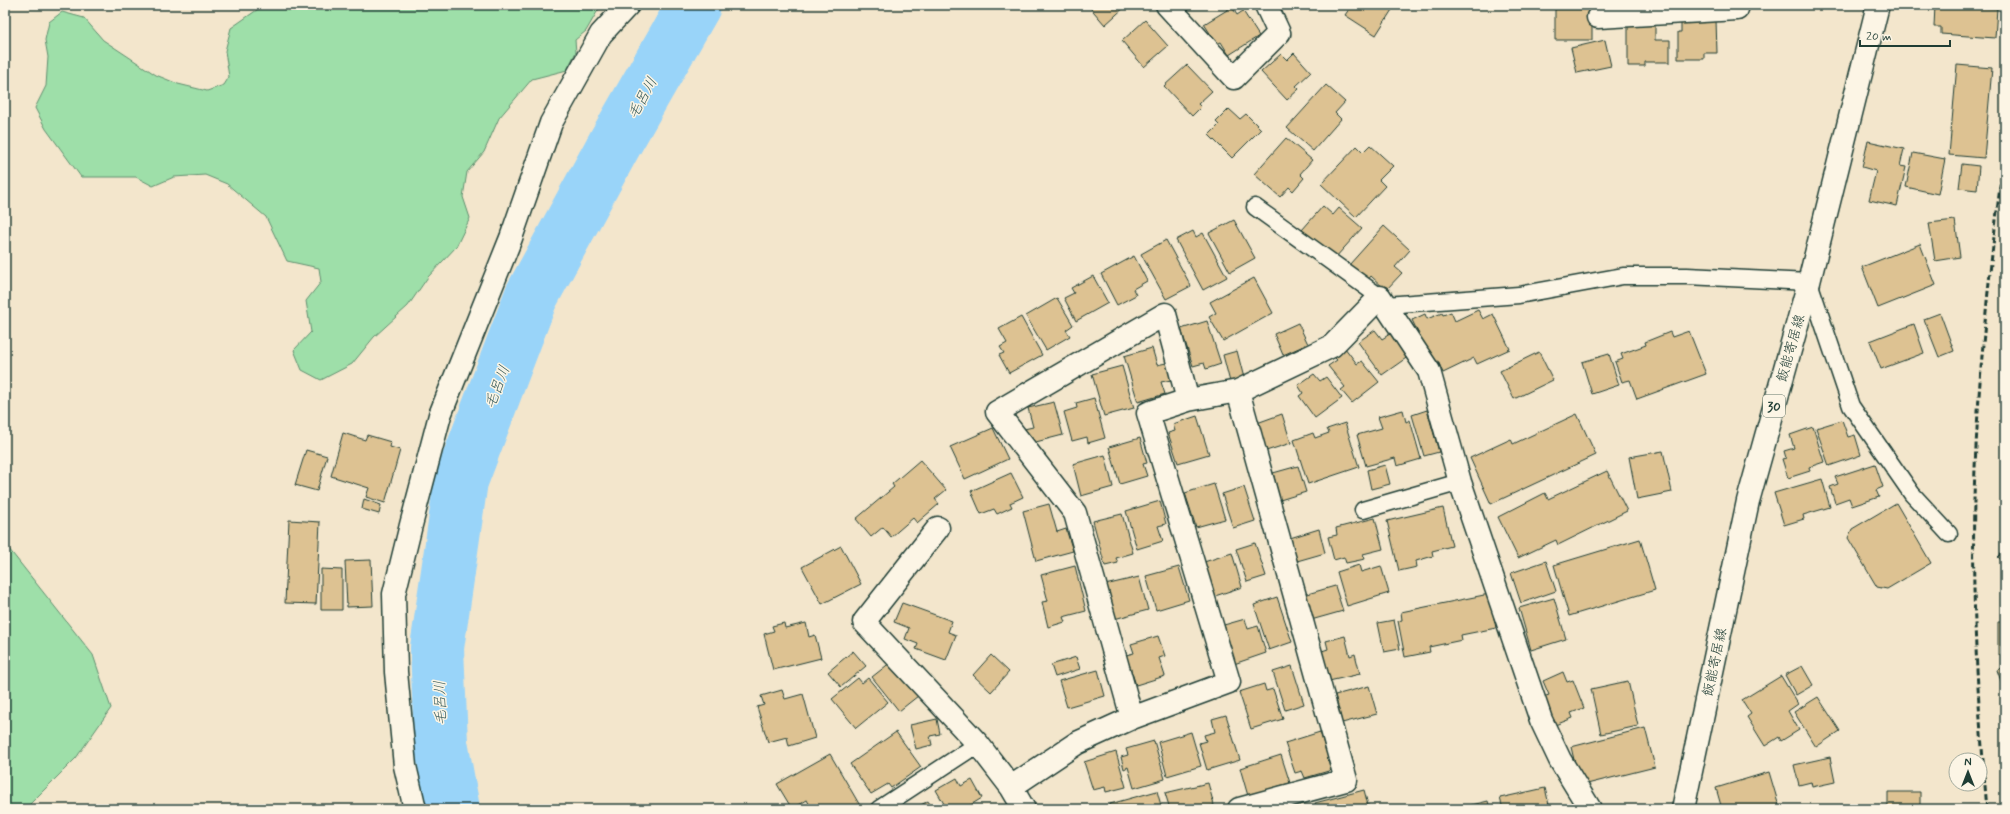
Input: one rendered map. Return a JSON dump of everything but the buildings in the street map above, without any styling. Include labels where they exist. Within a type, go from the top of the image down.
[{"type":"street","points":[[415,809],[405,766],[396,672],[394,594],[440,415],[511,238],[551,123],[601,34],[628,5]]},
{"type":"street","points":[[1167,5],[1234,78],[1279,33],[1266,5]]},
{"type":"street","points":[[1598,17],[1737,9],[1738,5]]},
{"type":"street","name":"飯能寄居線","points":[[1683,809],[1748,501],[1809,282],[1878,5]]},
{"type":"street","points":[[1011,786],[1077,743],[1132,718],[1229,682],[1148,413],[1188,400],[1238,391],[1332,346],[1383,301],[1429,371],[1460,482],[1541,720],[1560,760],[1590,809]]},
{"type":"street","points":[[1132,718],[1075,513],[998,412],[1165,314],[1188,400]]},
{"type":"street","points":[[1238,391],[1346,780],[1239,809]]},
{"type":"street","points":[[938,528],[864,622],[978,744],[1011,786],[1024,809]]},
{"type":"lane","points":[[1255,207],[1383,301],[1519,295],[1623,276],[1687,276],[1809,282],[1851,406],[1912,494],[1949,534]]},
{"type":"lane","points":[[1363,510],[1460,482]]},
{"type":"lane","points":[[879,809],[978,744]]},
{"type":"green space","points":[[264,5],[601,5],[586,31],[575,40],[576,52],[567,70],[532,79],[499,118],[484,152],[467,172],[463,197],[470,218],[456,247],[428,277],[408,306],[374,337],[352,364],[321,380],[302,370],[294,350],[311,332],[306,301],[321,282],[319,268],[287,261],[266,217],[227,184],[205,175],[174,177],[153,186],[136,177],[81,177],[46,129],[35,108],[46,86],[48,57],[45,40],[49,22],[62,12],[84,18],[103,40],[156,75],[178,84],[207,91],[224,85],[229,77],[225,51],[231,28]]},
{"type":"green space","points":[[5,544],[93,655],[111,708],[76,758],[28,806],[5,809]]},
{"type":"waterway","name":"毛呂川","points":[[453,809],[441,743],[437,648],[461,481],[531,297],[615,143],[694,5]]},
{"type":"railway","points":[[1987,809],[1975,619],[1975,477],[1979,394],[1985,323],[2005,147]]}]
